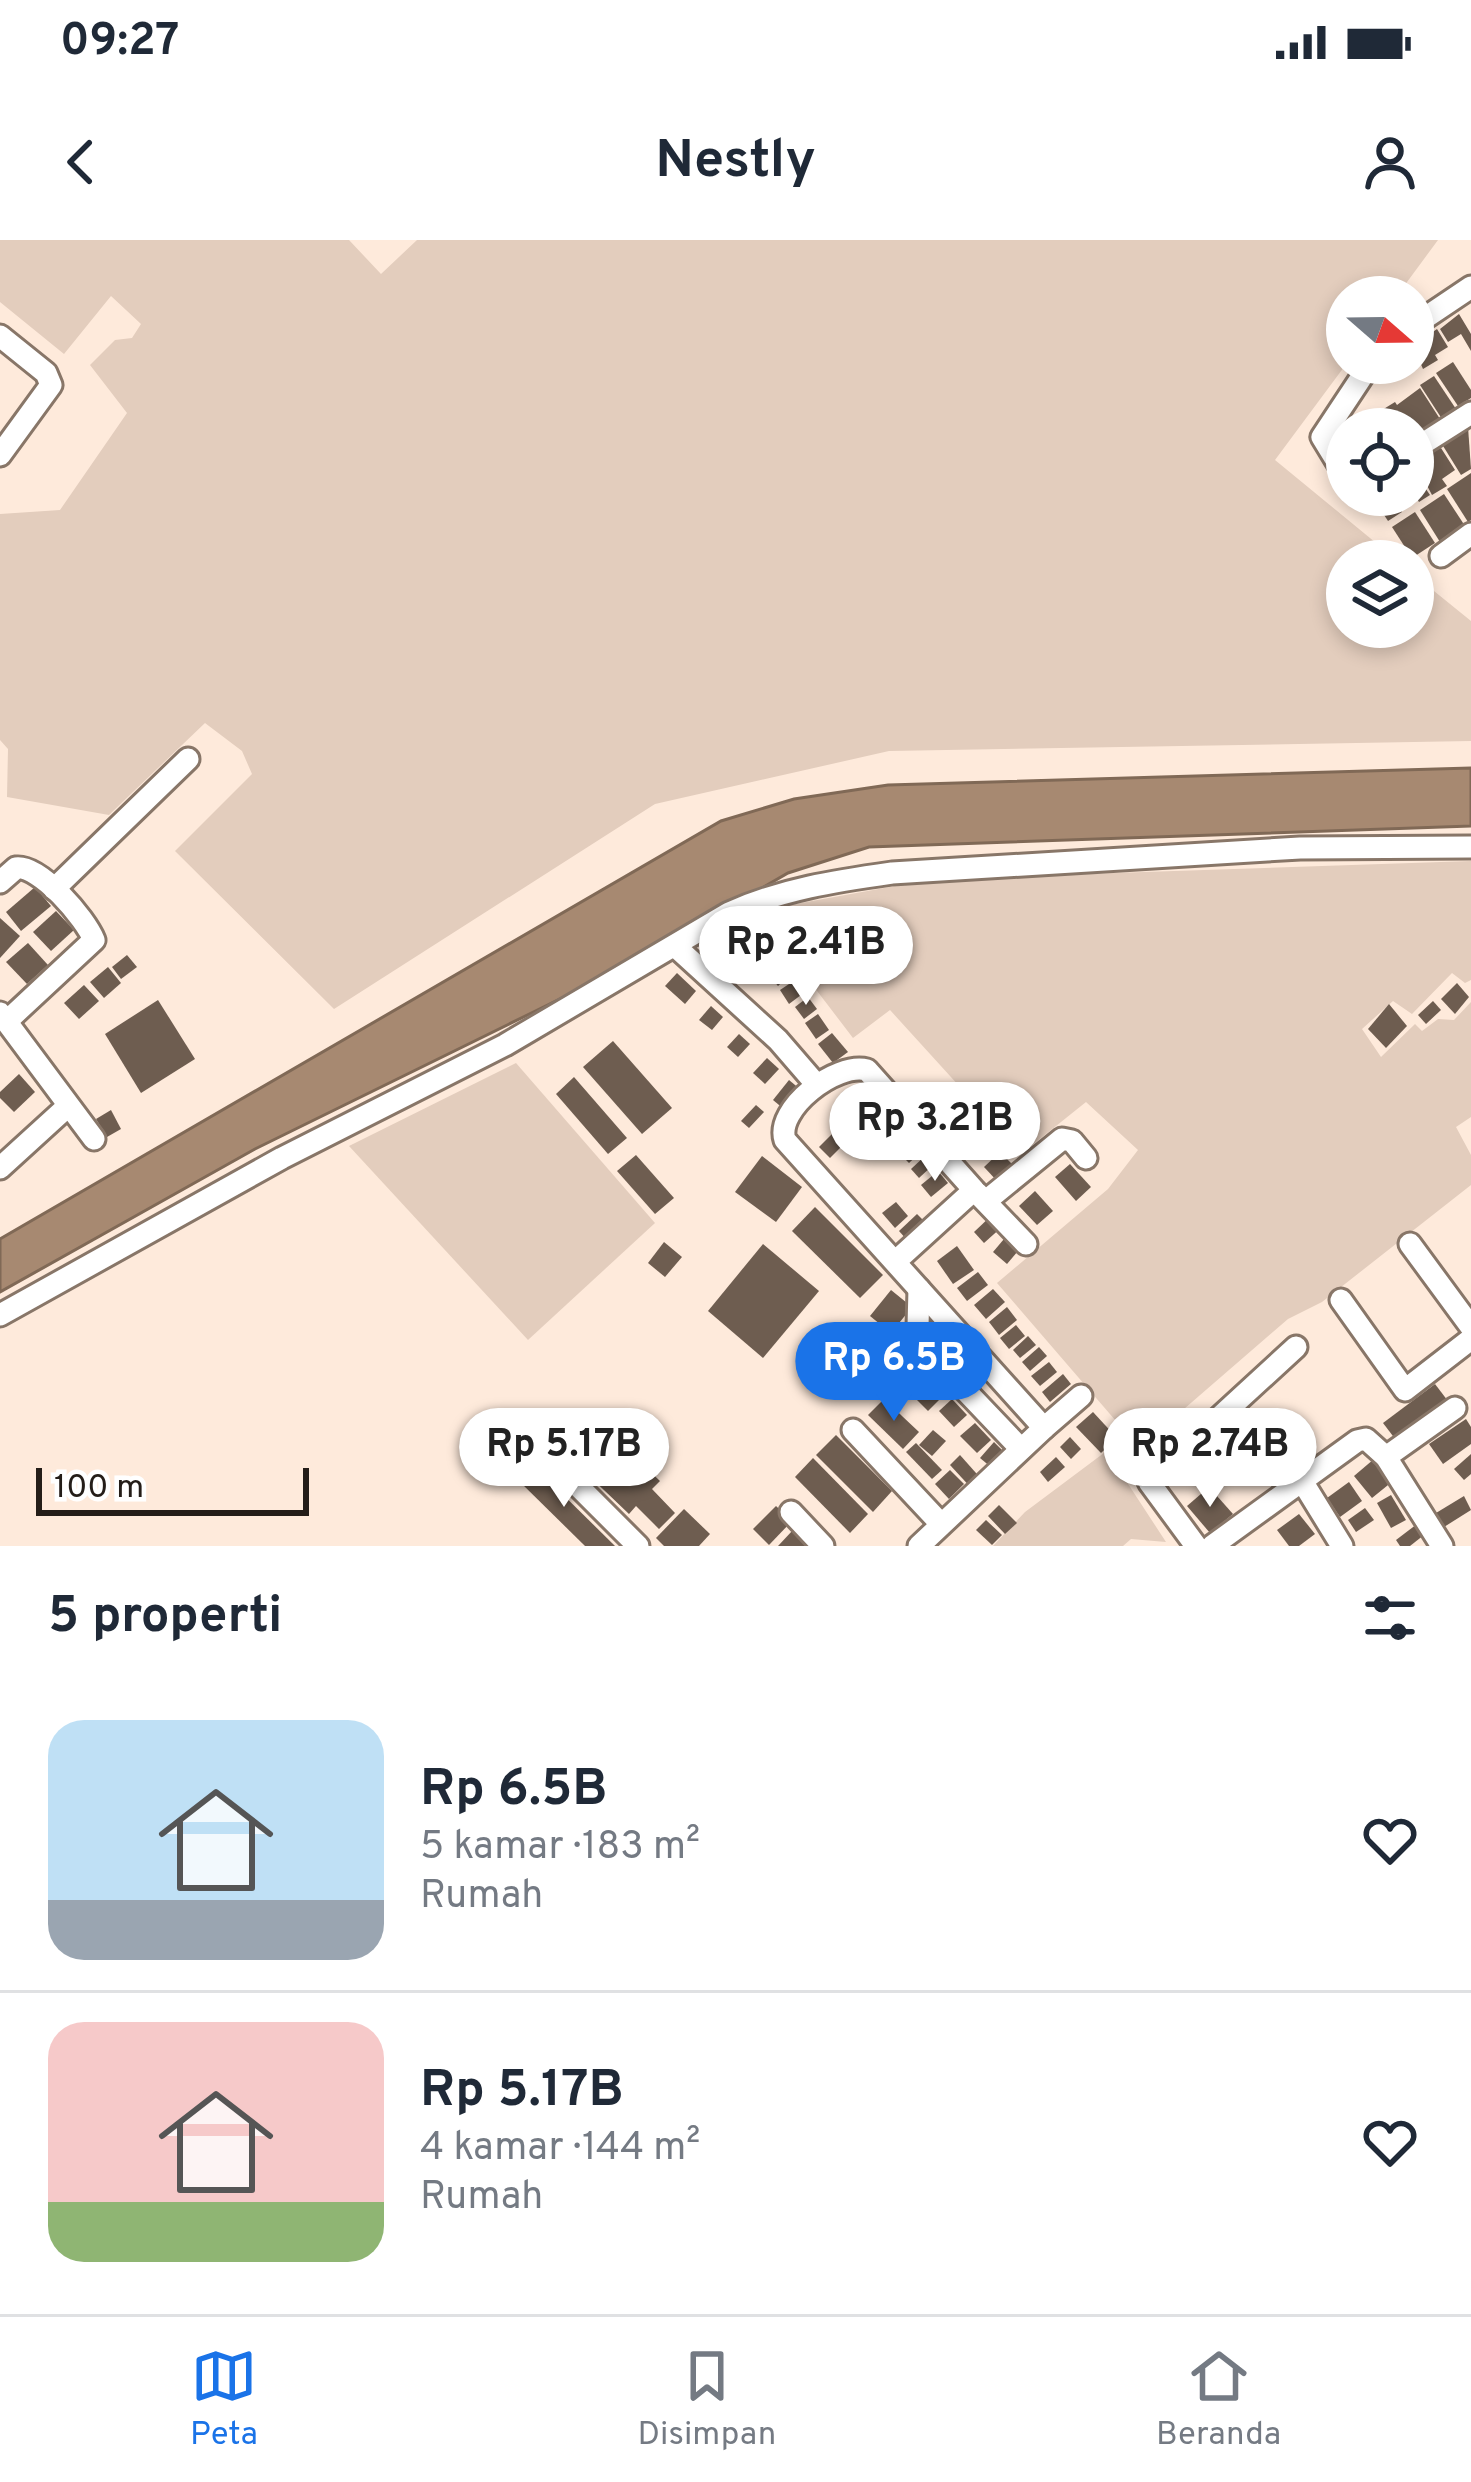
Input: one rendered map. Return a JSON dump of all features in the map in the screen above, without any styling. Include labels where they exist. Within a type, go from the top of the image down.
[{"type":"street","points":[[1434,312],[1471,287]]},
{"type":"street","points":[[0,336],[46,373],[51,385],[0,455]]},
{"type":"street","points":[[1434,437],[1471,413]]},
{"type":"street","points":[[1441,556],[1471,534]]},
{"type":"street","points":[[54,889],[188,759]]},
{"type":"street","points":[[0,1315],[283,1158],[505,1045],[759,899],[892,873],[1300,848],[1471,848]]},
{"type":"street","points":[[0,882],[24,866],[54,889],[94,940],[4,1017],[94,1139]]},
{"type":"street","points":[[676,947],[778,1040],[816,1084]]},
{"type":"street","points":[[1026,1244],[866,1070],[842,1069],[816,1084],[785,1121],[782,1135],[1044,1428]]},
{"type":"street","points":[[0,1168],[68,1106]]},
{"type":"street","points":[[896,1261],[1061,1139],[1072,1141],[1086,1158]]},
{"type":"street","points":[[1410,1244],[1471,1327]]},
{"type":"street","points":[[919,1288],[918,1327],[923,1346],[1021,1449]]},
{"type":"street","points":[[1340,1300],[1405,1390],[1471,1339]]},
{"type":"street","points":[[1196,1546],[1149,1482],[1296,1347]]},
{"type":"street","points":[[919,1546],[1082,1396]]},
{"type":"street","points":[[1385,1457],[1455,1408]]},
{"type":"street","points":[[853,1430],[941,1523]]},
{"type":"street","points":[[1212,1546],[1366,1439],[1385,1457],[1442,1546]]},
{"type":"street","points":[[551,1460],[638,1546]]},
{"type":"street","points":[[1302,1481],[1342,1546]]},
{"type":"street","points":[[790,1512],[823,1546]]},
{"type":"shaded area","points":[[0,240],[349,240],[381,274],[417,240],[1438,240],[1411,276],[1326,276],[1326,384],[1331,384],[1275,460],[1326,502],[1326,516],[1343,516],[1372,540],[1326,540],[1326,648],[1434,648],[1434,591],[1471,621],[1471,741],[889,751],[655,804],[334,1009],[175,851],[252,774],[242,751],[205,723],[109,815],[7,797],[8,749],[0,740],[0,514],[60,510],[127,413],[90,365],[115,340],[132,338],[141,324],[111,296],[64,354],[0,302]]},
{"type":"shaded area","points":[[1471,768],[1471,826],[869,847],[788,873],[627,966],[255,1149],[0,1292],[0,1239],[721,821],[794,799],[888,785]]},
{"type":"shaded area","points":[[1471,861],[1471,980],[1465,983],[1452,973],[1412,1014],[1393,1001],[1362,1029],[1381,1057],[1415,1024],[1422,1031],[1438,1019],[1454,1020],[1471,1002],[1471,1117],[1456,1127],[1471,1155],[1471,1185],[1322,1302],[1288,1319],[1117,1467],[1166,1542],[1131,1539],[1123,1546],[993,1546],[1025,1512],[1128,1435],[997,1283],[1108,1189],[1138,1150],[1086,1102],[1021,1154],[890,1010],[853,1038],[756,911],[934,879]]},
{"type":"shaded area","points":[[516,1063],[655,1223],[528,1340],[349,1146]]},
{"type":"building","points":[[1459,314],[1471,334],[1471,351],[1461,334],[1448,342],[1440,329]]},
{"type":"building","points":[[1437,329],[1448,347],[1435,355],[1438,360],[1434,362]]},
{"type":"building","points":[[1453,362],[1471,390],[1471,398],[1458,406],[1436,373]]},
{"type":"building","points":[[1434,376],[1456,409],[1442,419],[1420,385],[1434,384]]},
{"type":"building","points":[[1420,388],[1433,408],[1385,408]]},
{"type":"building","points":[[1468,427],[1471,469],[1461,475],[1440,441]]},
{"type":"building","points":[[1441,448],[1455,470],[1442,479],[1447,486],[1434,494],[1434,451]]},
{"type":"building","points":[[1471,473],[1471,520],[1468,522],[1447,489]]},
{"type":"building","points":[[1444,494],[1465,526],[1440,542],[1424,516],[1434,516],[1434,501]]},
{"type":"building","points":[[1418,516],[1433,540],[1400,540],[1392,527]]},
{"type":"building","points":[[35,887],[51,906],[21,931],[6,912]]},
{"type":"building","points":[[56,911],[74,930],[51,951],[33,932]]},
{"type":"building","points":[[0,918],[20,936],[0,958]]},
{"type":"building","points":[[754,934],[771,957],[757,967],[741,944]]},
{"type":"building","points":[[28,943],[48,965],[27,984],[6,962]]},
{"type":"building","points":[[127,955],[137,967],[121,979],[112,967]]},
{"type":"building","points":[[778,961],[790,975],[778,986],[766,972]]},
{"type":"building","points":[[108,967],[121,983],[104,998],[90,982]]},
{"type":"building","points":[[677,973],[696,991],[685,1004],[665,986]]},
{"type":"building","points":[[792,982],[801,995],[789,1004],[780,990]]},
{"type":"building","points":[[1457,983],[1469,997],[1455,1014],[1441,999]]},
{"type":"building","points":[[84,985],[99,1001],[79,1019],[64,1003]]},
{"type":"building","points":[[808,997],[817,1009],[804,1019],[795,1007]]},
{"type":"building","points":[[158,1000],[195,1059],[141,1093],[105,1034]]},
{"type":"building","points":[[1433,1001],[1441,1010],[1426,1024],[1418,1015]]},
{"type":"building","points":[[1389,1004],[1407,1026],[1386,1048],[1368,1029]]},
{"type":"building","points":[[711,1006],[723,1017],[712,1030],[699,1020]]},
{"type":"building","points":[[818,1014],[829,1030],[816,1039],[805,1023]]},
{"type":"building","points":[[832,1033],[848,1052],[833,1063],[818,1044]]},
{"type":"building","points":[[739,1034],[750,1044],[738,1057],[727,1047]]},
{"type":"building","points":[[613,1041],[672,1108],[642,1134],[583,1067]]},
{"type":"building","points":[[767,1058],[779,1069],[765,1084],[753,1073]]},
{"type":"building","points":[[19,1074],[35,1092],[14,1112],[0,1092]]},
{"type":"building","points":[[574,1077],[627,1138],[608,1154],[556,1094]]},
{"type":"building","points":[[789,1080],[801,1090],[785,1110],[773,1100]]},
{"type":"building","points":[[860,1085],[876,1103],[860,1117],[844,1099]]},
{"type":"building","points":[[938,1089],[958,1113],[944,1125],[924,1101]]},
{"type":"building","points":[[756,1105],[764,1112],[749,1128],[741,1121]]},
{"type":"building","points":[[111,1110],[121,1129],[107,1137],[96,1119]]},
{"type":"building","points":[[885,1111],[895,1123],[879,1136],[869,1125]]},
{"type":"building","points":[[838,1128],[849,1139],[830,1158],[819,1147]]},
{"type":"building","points":[[909,1140],[921,1152],[909,1163],[897,1151]]},
{"type":"building","points":[[1000,1152],[1014,1166],[998,1182],[984,1167]]},
{"type":"building","points":[[636,1155],[674,1198],[655,1214],[617,1171]]},
{"type":"building","points":[[762,1156],[802,1187],[776,1222],[735,1192]]},
{"type":"building","points":[[925,1156],[933,1165],[919,1178],[911,1169]]},
{"type":"building","points":[[1070,1164],[1091,1187],[1076,1201],[1055,1177]]},
{"type":"building","points":[[938,1171],[948,1183],[931,1197],[921,1185]]},
{"type":"building","points":[[1035,1191],[1053,1211],[1037,1225],[1019,1206]]},
{"type":"building","points":[[896,1202],[908,1216],[895,1228],[882,1213]]},
{"type":"building","points":[[815,1207],[883,1275],[860,1298],[792,1231]]},
{"type":"building","points":[[917,1214],[926,1223],[907,1240],[899,1231]]},
{"type":"building","points":[[992,1215],[1003,1226],[984,1243],[974,1232]]},
{"type":"building","points":[[1004,1239],[1018,1251],[1007,1264],[993,1252]]},
{"type":"building","points":[[664,1242],[682,1257],[665,1277],[648,1263]]},
{"type":"building","points":[[763,1244],[819,1291],[763,1358],[708,1311]]},
{"type":"building","points":[[957,1246],[974,1270],[953,1284],[937,1261]]},
{"type":"building","points":[[978,1272],[988,1285],[967,1301],[957,1288]]},
{"type":"building","points":[[993,1289],[1005,1302],[986,1319],[974,1305]]},
{"type":"building","points":[[891,1290],[912,1307],[891,1333],[870,1316]]},
{"type":"building","points":[[1007,1307],[1017,1320],[999,1335],[989,1322]]},
{"type":"building","points":[[1016,1325],[1025,1336],[1009,1349],[1000,1338]]},
{"type":"building","points":[[865,1333],[881,1350],[873,1361],[854,1344]]},
{"type":"building","points":[[1028,1336],[1036,1345],[1020,1358],[1013,1350]]},
{"type":"building","points":[[1039,1347],[1047,1356],[1030,1371],[1022,1362]]},
{"type":"building","points":[[910,1355],[924,1370],[908,1386],[893,1371]]},
{"type":"building","points":[[1049,1362],[1057,1372],[1040,1386],[1031,1376]]},
{"type":"building","points":[[1063,1374],[1071,1384],[1050,1402],[1042,1392]]},
{"type":"building","points":[[928,1377],[945,1394],[928,1411],[911,1394]]},
{"type":"building","points":[[1435,1384],[1451,1405],[1399,1444],[1383,1423]]},
{"type":"building","points":[[884,1399],[919,1432],[903,1449],[868,1415]]},
{"type":"building","points":[[952,1399],[967,1415],[954,1427],[939,1411]]},
{"type":"building","points":[[1093,1412],[1117,1438],[1101,1453],[1076,1427]]},
{"type":"building","points":[[590,1414],[660,1481],[652,1489],[675,1513],[659,1529],[636,1506],[629,1514],[559,1447]]},
{"type":"building","points":[[1287,1417],[1312,1448],[1301,1457],[1276,1427]]},
{"type":"building","points":[[1466,1419],[1471,1444],[1443,1464],[1429,1444]]},
{"type":"building","points":[[975,1423],[991,1440],[977,1453],[960,1436]]},
{"type":"building","points":[[933,1430],[946,1441],[932,1456],[919,1445]]},
{"type":"building","points":[[836,1435],[892,1491],[873,1512],[816,1455]]},
{"type":"building","points":[[1070,1437],[1081,1449],[1071,1459],[1060,1447]]},
{"type":"building","points":[[994,1442],[1005,1453],[992,1468],[980,1458]]},
{"type":"building","points":[[916,1443],[942,1470],[932,1479],[906,1452]]},
{"type":"building","points":[[1471,1454],[1471,1474],[1464,1480],[1454,1469]]},
{"type":"building","points":[[960,1455],[984,1482],[974,1491],[950,1465]]},
{"type":"building","points":[[1056,1457],[1065,1467],[1048,1482],[1040,1472]]},
{"type":"building","points":[[813,1458],[868,1514],[850,1533],[795,1477]]},
{"type":"building","points":[[1374,1459],[1393,1481],[1372,1498],[1354,1476]]},
{"type":"building","points":[[535,1467],[615,1546],[585,1546],[520,1482]]},
{"type":"building","points":[[950,1470],[964,1484],[949,1499],[935,1484]]},
{"type":"building","points":[[1349,1482],[1362,1501],[1340,1517],[1327,1498]]},
{"type":"building","points":[[1209,1487],[1233,1514],[1210,1533],[1187,1506]]},
{"type":"building","points":[[1391,1495],[1406,1520],[1391,1528],[1377,1503]]},
{"type":"building","points":[[1464,1496],[1471,1510],[1444,1527],[1436,1513]]},
{"type":"building","points":[[999,1505],[1017,1523],[1005,1534],[988,1516]]},
{"type":"building","points":[[776,1506],[792,1521],[769,1545],[753,1529]]},
{"type":"building","points":[[1365,1508],[1374,1520],[1356,1532],[1348,1520]]},
{"type":"building","points":[[684,1509],[710,1534],[699,1546],[664,1546],[656,1538]]},
{"type":"building","points":[[1299,1514],[1315,1534],[1299,1546],[1289,1546],[1277,1530]]},
{"type":"building","points":[[986,1520],[1002,1535],[992,1545],[976,1530]]},
{"type":"building","points":[[1421,1521],[1429,1531],[1410,1546],[1400,1546],[1396,1540]]},
{"type":"building","points":[[793,1530],[810,1546],[778,1546]]}]
